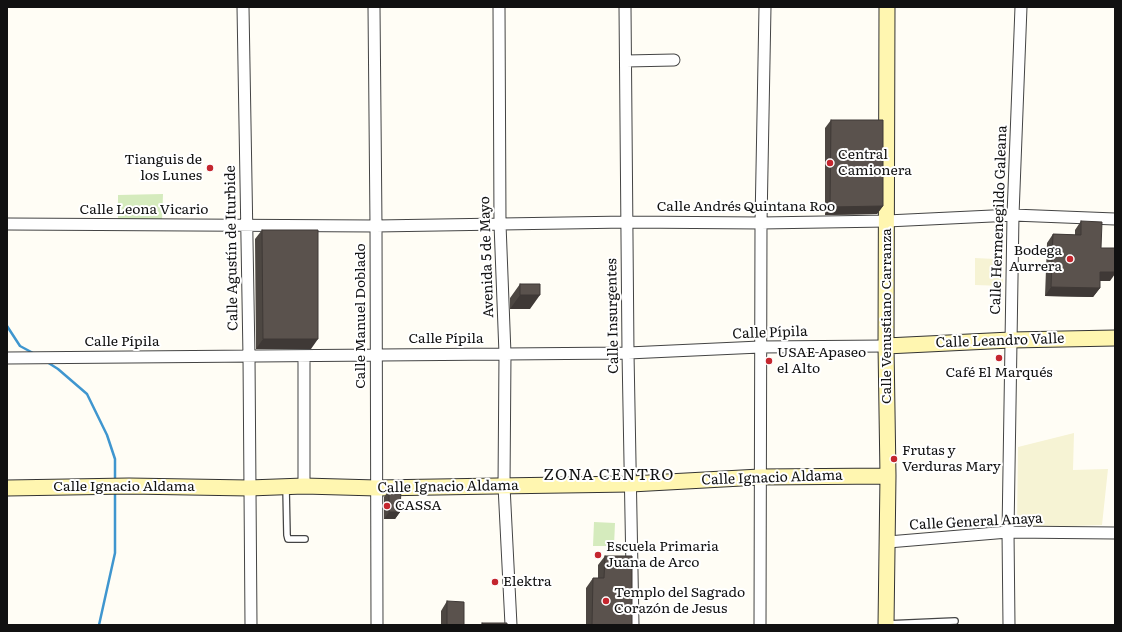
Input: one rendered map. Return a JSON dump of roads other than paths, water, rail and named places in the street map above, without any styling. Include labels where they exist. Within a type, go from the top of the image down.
[{"type":"street","name":"Calle Agustín de Iturbide","points":[[243,7],[249,357],[251,625]]},
{"type":"street","name":"Calle Manuel Doblado","points":[[374,7],[377,625]]},
{"type":"street","name":"Avenida 5 de Mayo","points":[[500,7],[500,224],[505,354],[504,486],[511,625]]},
{"type":"street","name":"Calle Insurgentes","points":[[625,7],[628,354],[633,625]]},
{"type":"street","points":[[760,625],[761,223],[765,7]]},
{"type":"street","name":"Calle Venustiano Carranza","points":[[886,625],[888,542],[886,346],[887,7]]},
{"type":"street","name":"Calle Hermenegildo Galeana","points":[[1009,625],[1008,532],[1013,215],[1021,7]]},
{"type":"street","points":[[626,61],[674,60]]},
{"type":"street","name":"Calle Andrés Quintana Roo","points":[[376,226],[627,222],[887,222],[1013,215],[1115,219]]},
{"type":"street","name":"Calle Leona Vicario","points":[[7,224],[376,226]]},
{"type":"street","name":"Calle Leandro Valle","points":[[886,346],[1011,340],[1115,338]]},
{"type":"street","name":"Calle Pípila","points":[[12,358],[48,356],[249,357],[376,354],[628,354],[760,348],[886,346]]},
{"type":"street","points":[[304,356],[304,486]]},
{"type":"street","name":"Calle Ignacio Aldama","points":[[7,488],[129,486],[249,488],[304,486],[377,488],[631,484],[760,477],[888,476]]},
{"type":"street","name":"Calle General Anaya","points":[[888,542],[1008,532],[1115,533]]},
{"type":"lane","points":[[286,487],[288,539],[305,539]]},
{"type":"lane","points":[[886,625],[955,621]]},
{"type":"waterway","points":[[7,326],[20,346],[33,353]]},
{"type":"waterway","points":[[47,362],[58,369],[87,394],[107,435],[115,459],[115,480]]},
{"type":"waterway","points":[[99,625],[115,553],[115,491]]},
{"type":"place","name":"Central Camionera","points":[[830,163]]},
{"type":"place","name":"Tianguis de los Lunes","points":[[210,168]]},
{"type":"place","name":"Bodega Aurrera","points":[[1070,259]]},
{"type":"place","name":"Café El Marqués","points":[[999,358]]},
{"type":"place","name":"USAE Apaseo el Alto","points":[[769,361]]},
{"type":"place","name":"Frutas y Verduras Mary","points":[[894,459]]},
{"type":"place","name":"CASSA","points":[[387,506]]},
{"type":"place","name":"Escuela Primaria Juana de Arco","points":[[598,555]]},
{"type":"place","name":"Elektra","points":[[495,582]]},
{"type":"place","name":"Templo del Sagrado Corazón de Jesus","points":[[606,601]]},
{"type":"district","name":"ZONA CENTRO","points":[[609,475]]}]
